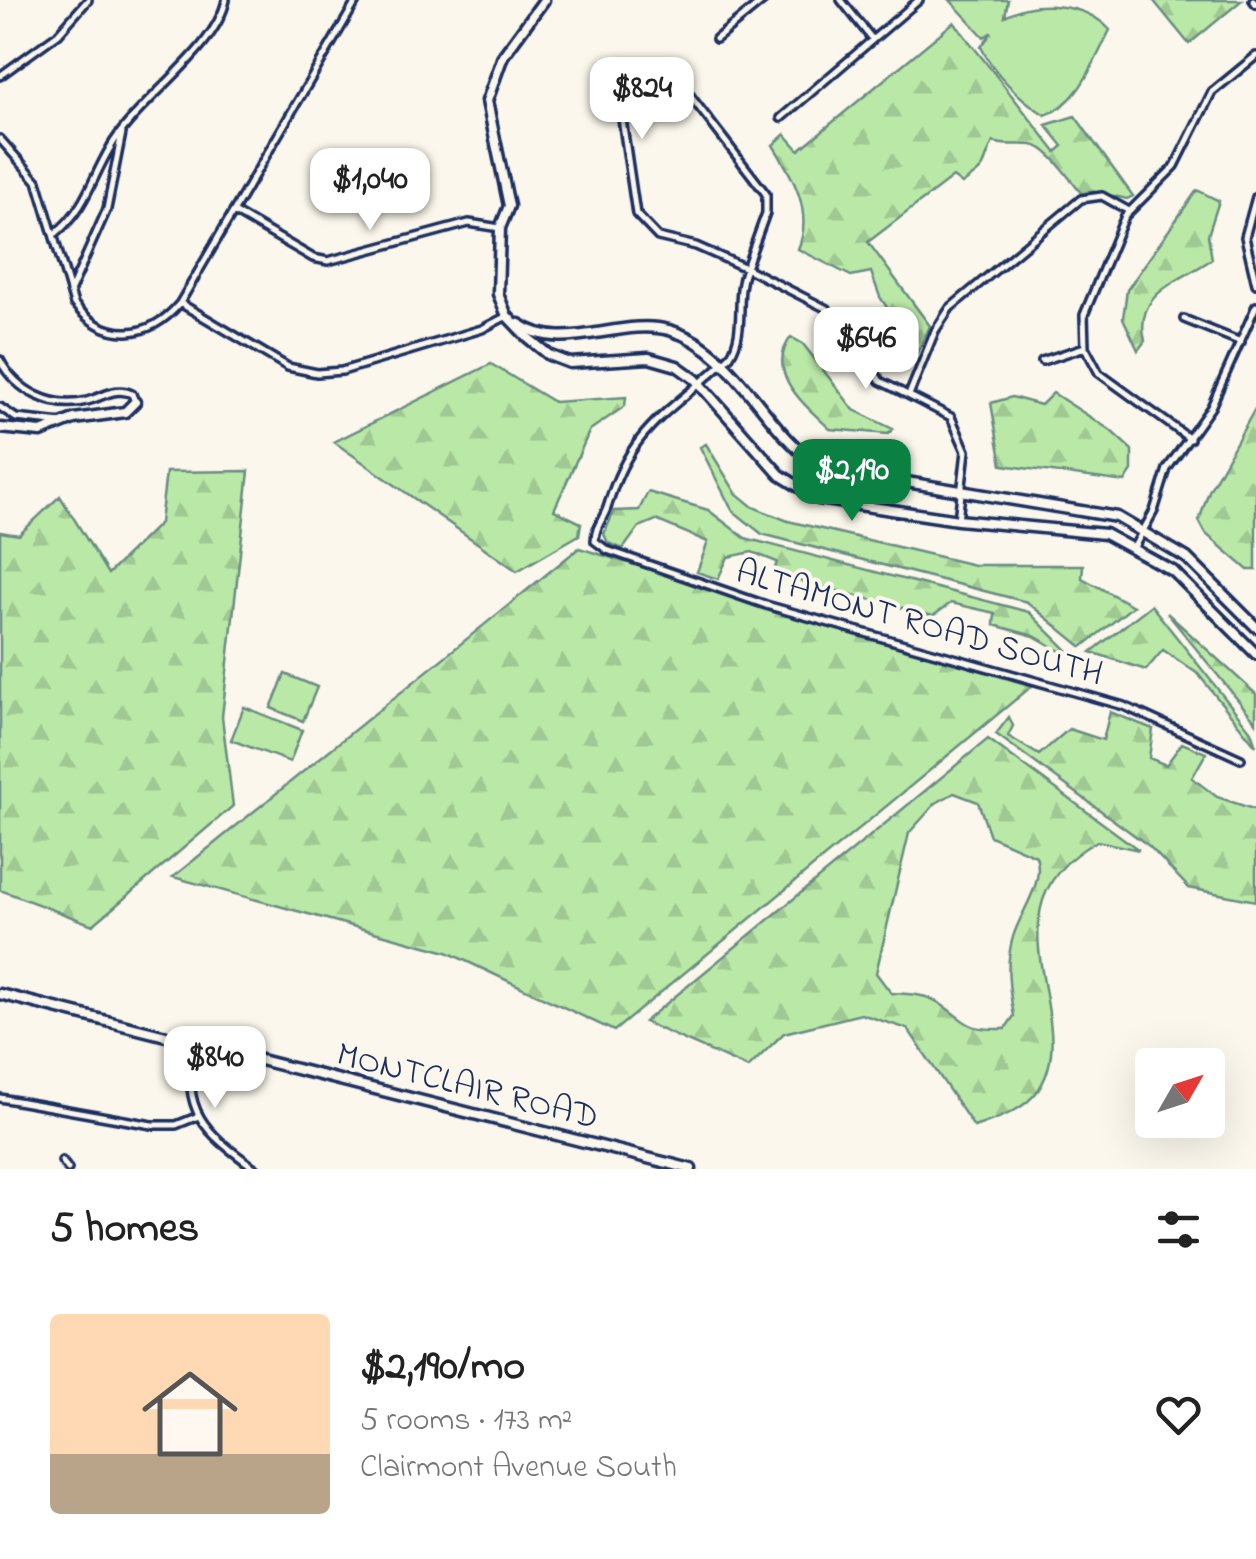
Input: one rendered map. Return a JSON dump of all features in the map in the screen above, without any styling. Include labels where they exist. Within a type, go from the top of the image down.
[{"type":"street","points":[[0,76],[58,34],[88,0]]},
{"type":"street","points":[[55,234],[77,216],[123,130],[210,31],[226,0]]},
{"type":"street","points":[[0,139],[37,181],[70,292],[86,318],[106,330],[131,334],[150,329],[180,303],[357,0]]},
{"type":"street","points":[[544,0],[504,56],[487,101],[510,206],[500,228],[496,280],[506,316],[538,347],[570,363],[656,359],[683,370],[700,384],[773,469],[802,491],[838,503],[958,520],[1080,528],[1134,547],[1173,571],[1256,654]]},
{"type":"street","points":[[716,38],[764,0]]},
{"type":"street","points":[[841,0],[872,38]]},
{"type":"street","points":[[781,118],[920,0]]},
{"type":"street","points":[[1190,438],[1105,378],[1085,347],[1086,308],[1128,211],[1176,166],[1212,92],[1256,56]]},
{"type":"street","points":[[700,384],[738,343],[738,291],[746,268],[766,214],[762,185],[685,89],[665,79],[642,83],[629,94],[621,118],[632,202],[639,220],[664,240],[696,246],[746,268],[827,309],[852,334],[876,377],[941,409],[960,430],[966,452],[958,520]]},
{"type":"street","points":[[70,292],[107,209],[123,130]]},
{"type":"street","points":[[909,395],[935,331],[968,290],[1081,199],[1102,196],[1128,211]]},
{"type":"street","points":[[1256,197],[1245,229],[1256,284]]},
{"type":"street","points":[[234,212],[313,258],[328,260],[468,223],[500,228]]},
{"type":"street","points":[[180,303],[288,367],[317,373],[360,366],[482,329],[506,316]]},
{"type":"street","points":[[1134,547],[1167,469],[1190,438],[1242,342],[1256,306]]},
{"type":"street","points":[[506,316],[548,337],[643,327],[671,331],[696,342],[722,364],[794,446],[822,468],[1099,512],[1144,531],[1188,558],[1255,623]]},
{"type":"street","points":[[1184,319],[1242,342]]},
{"type":"street","points":[[1042,360],[1085,347]]},
{"type":"street","points":[[0,360],[24,390],[45,399],[84,402],[121,390],[132,394],[135,402],[125,412],[62,423],[32,433],[1,430]]},
{"type":"street","name":"ALTAMONT ROAD SOUTH","points":[[700,384],[628,450],[604,516],[595,528],[595,541],[607,550],[766,605],[1016,673],[1074,696],[1124,706],[1242,760]]},
{"type":"street","points":[[0,407],[16,418],[62,423]]},
{"type":"street","name":"MONTCLAIR ROAD","points":[[0,994],[690,1169]]},
{"type":"street","points":[[194,1044],[188,1080],[196,1117],[220,1143],[256,1169]]},
{"type":"street","points":[[0,1098],[152,1125],[176,1125],[196,1117]]},
{"type":"street","points":[[62,1161],[68,1169]]},
{"type":"green space","points":[[950,0],[1008,0],[1005,16],[1030,8],[1059,6],[1087,14],[1110,30],[1076,92],[1045,115],[1009,85],[986,57],[981,47],[992,32],[984,37]]},
{"type":"green space","points":[[1153,0],[1242,0],[1189,44]]},
{"type":"green space","points":[[954,22],[1056,152],[1063,146],[1046,125],[1075,116],[1133,196],[1127,199],[1091,191],[1082,194],[1039,147],[993,142],[978,172],[962,184],[953,177],[868,242],[930,326],[917,353],[880,297],[871,272],[851,276],[798,249],[804,221],[799,194],[773,145],[785,134],[799,150]]},
{"type":"green space","points":[[1197,190],[1219,201],[1208,235],[1212,259],[1152,300],[1143,324],[1145,341],[1138,350],[1123,318],[1127,290]]},
{"type":"green space","points":[[791,337],[803,344],[854,410],[893,429],[888,434],[830,429],[800,399],[785,376],[784,350]]},
{"type":"green space","points":[[491,364],[554,402],[626,397],[625,406],[590,430],[554,510],[581,523],[579,535],[517,571],[334,442]]},
{"type":"green space","points":[[1053,393],[1110,430],[1132,450],[1132,471],[1125,482],[1002,465],[991,403],[1012,397],[1041,405]]},
{"type":"green space","points":[[1256,407],[1256,570],[1248,570],[1206,534],[1199,521],[1209,491]]},
{"type":"green space","points":[[706,444],[736,493],[753,507],[788,521],[974,565],[1083,565],[1082,578],[1133,606],[1082,647],[1027,602],[762,534],[732,510],[700,447]]},
{"type":"green space","points":[[249,471],[222,717],[233,806],[93,925],[0,890],[0,532],[19,535],[60,496],[108,574],[160,523],[166,472]]},
{"type":"green space","points":[[648,492],[708,510],[745,538],[1029,612],[1069,656],[1034,636],[994,625],[995,613],[951,603],[933,616],[773,574],[777,562],[752,552],[728,557],[718,579],[697,572],[708,542],[656,520],[639,527],[623,549],[608,543],[604,534],[614,511],[639,510]]},
{"type":"green space","points":[[579,548],[1032,686],[614,1031],[447,952],[173,877]]},
{"type":"green space","points":[[1151,605],[1251,731],[1256,746],[1198,674],[1163,650],[1146,670],[1091,652]]},
{"type":"green space","points":[[1167,613],[1256,694],[1256,722]]},
{"type":"green space","points":[[285,674],[317,687],[303,721],[271,708]]},
{"type":"green space","points":[[244,707],[302,730],[290,762],[231,740]]},
{"type":"green space","points":[[1110,712],[1153,729],[1149,758],[1166,765],[1182,743],[1206,753],[1192,778],[1217,797],[1256,810],[1256,901],[1189,888],[1149,846],[996,734],[1009,717],[1013,726],[1008,736],[1039,755],[1069,729],[1103,740]]},
{"type":"green space","points":[[988,739],[1139,850],[1097,841],[1062,868],[1044,897],[1038,929],[1051,1029],[1050,1060],[1033,1097],[1010,1113],[983,1124],[974,1127],[908,1029],[861,1014],[784,1033],[748,1068],[644,1022]],"holes":[[[954,793],[978,802],[990,836],[1036,856],[1038,866],[1035,887],[1011,947],[1009,976],[1014,1016],[1005,1029],[974,1026],[934,1000],[891,993],[876,973],[909,833],[936,803]]]}]
